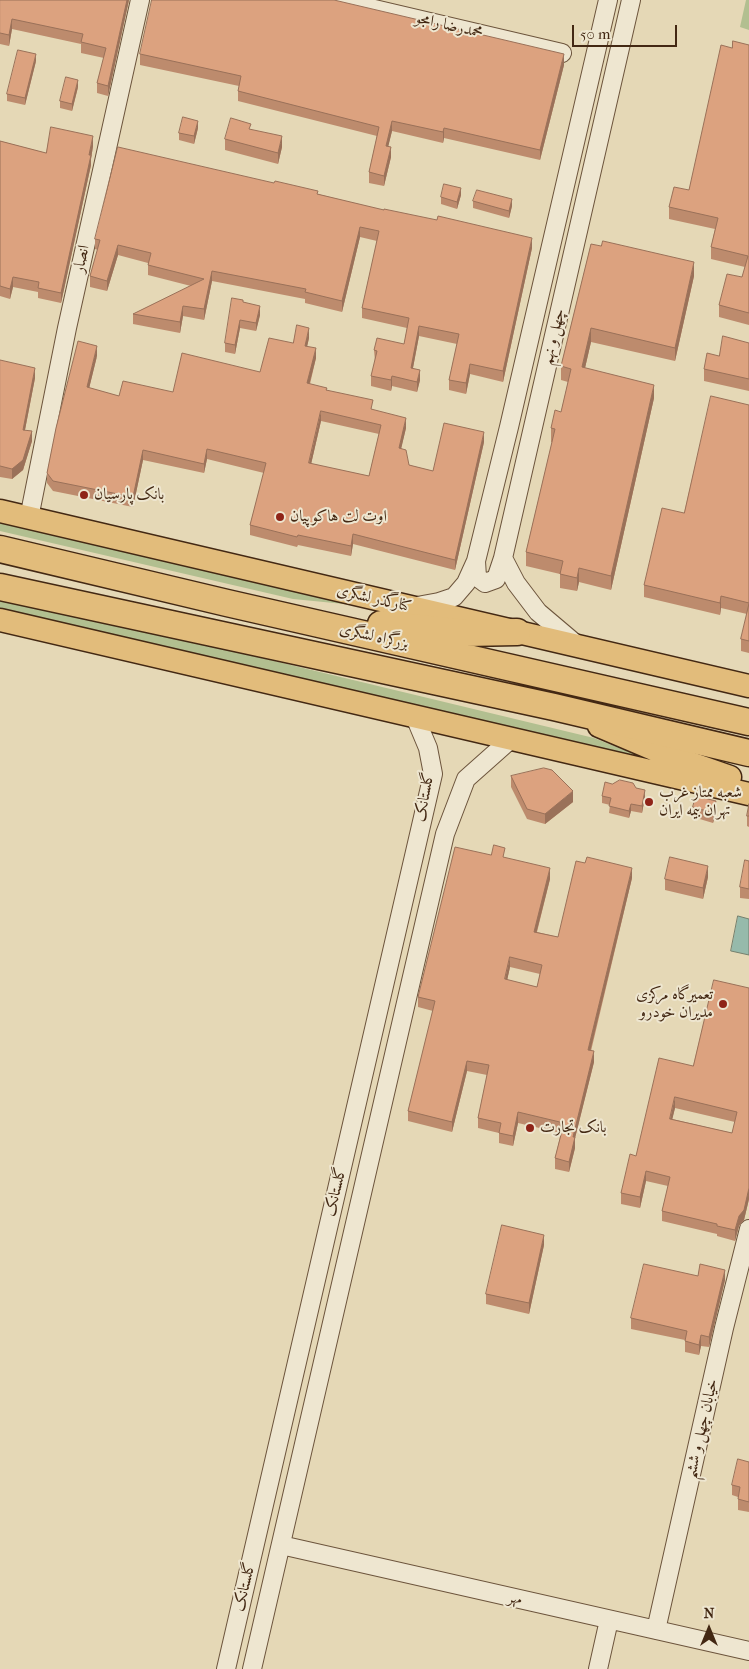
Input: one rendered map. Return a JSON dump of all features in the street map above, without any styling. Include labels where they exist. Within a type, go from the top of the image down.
[{"type":"highway","name":"بزرگراه لشگری","points":[[0,549],[255,610],[749,722]]},
{"type":"highway","name":"بزرگراه لشگری","points":[[0,587],[554,707],[749,753]]},
{"type":"highway","points":[[255,610],[466,633],[517,632]]},
{"type":"main road","name":"کنارگذر لشگری","points":[[0,511],[749,686]]},
{"type":"main road","points":[[0,620],[749,794]]},
{"type":"main road","points":[[554,707],[667,755],[749,784]]},
{"type":"street","name":"انصار","points":[[29,518],[67,328],[140,0]]},
{"type":"street","name":"محمدرضا رامجو","points":[[336,0],[562,53]]},
{"type":"street","name":"چهل و نهم","points":[[410,607],[439,602],[454,597],[466,583],[476,561],[509,427],[606,0]]},
{"type":"street","name":"چهل و نهم","points":[[476,561],[477,577],[485,583],[496,579],[503,558],[631,0]]},
{"type":"street","points":[[503,558],[516,583],[538,612],[579,647]]},
{"type":"street","name":"گلستانک","points":[[226,1669],[433,774],[428,748],[415,716]]},
{"type":"street","name":"گلستانک","points":[[252,1669],[445,834],[466,779],[511,739]]},
{"type":"street","name":"خیابان چهل و ششم","points":[[656,1630],[724,1328],[749,1229]]},
{"type":"street","points":[[273,1467],[296,1476]]},
{"type":"street","name":"مهر","points":[[281,1546],[749,1651]]},
{"type":"street","points":[[598,1669],[609,1620]]},
{"type":"shaded area","points":[[746,0],[749,0],[749,30],[740,27]]},
{"type":"shaded area","points":[[0,518],[385,608],[293,599],[0,531]]},
{"type":"shaded area","points":[[0,595],[594,738],[659,764],[0,611]]},
{"type":"shaded area","points":[[738,916],[749,919],[749,955],[731,951]]},
{"type":"building","points":[[0,0],[127,0],[108,86],[97,83],[106,48],[81,42],[83,34],[12,19],[9,35],[0,33]]},
{"type":"building","points":[[152,0],[334,0],[564,54],[540,150],[444,128],[443,132],[392,121],[386,146],[391,147],[384,176],[369,172],[379,127],[238,91],[241,76],[140,54]]},
{"type":"building","points":[[733,41],[749,45],[749,313],[719,305],[727,274],[742,277],[748,256],[711,247],[718,218],[669,207],[674,187],[689,190],[721,45],[732,48]]},
{"type":"building","points":[[18,50],[36,54],[25,98],[7,94]]},
{"type":"building","points":[[66,77],[78,80],[72,104],[60,101]]},
{"type":"building","points":[[183,117],[198,121],[194,136],[179,133]]},
{"type":"building","points":[[231,118],[251,124],[249,129],[282,136],[278,153],[225,139]]},
{"type":"building","points":[[51,127],[93,136],[89,155],[91,155],[61,293],[38,288],[39,282],[13,277],[10,289],[0,286],[0,141],[46,153]]},
{"type":"building","points":[[118,147],[274,183],[275,181],[318,191],[317,194],[384,210],[437,220],[438,216],[532,238],[503,371],[470,364],[466,383],[449,380],[459,334],[419,326],[411,368],[420,370],[417,382],[392,376],[391,380],[371,376],[377,351],[374,350],[377,338],[404,344],[409,318],[362,308],[379,231],[360,227],[342,301],[305,292],[306,289],[212,271],[204,309],[183,306],[180,322],[133,314],[204,279],[148,265],[151,253],[118,245],[107,281],[90,276],[100,240],[95,239]]},
{"type":"building","points":[[444,184],[461,188],[457,202],[441,197]]},
{"type":"building","points":[[477,190],[512,199],[509,211],[473,201]]},
{"type":"building","points":[[603,241],[694,262],[675,348],[591,328],[582,367],[654,385],[611,576],[579,568],[577,578],[560,574],[563,561],[526,552],[555,429],[551,428],[555,410],[561,412],[571,369],[561,366],[591,244],[601,246]]},
{"type":"building","points":[[232,298],[260,306],[256,323],[240,320],[235,345],[225,343]]},
{"type":"building","points":[[297,325],[309,328],[305,346],[316,348],[307,383],[327,388],[326,390],[373,400],[371,409],[406,418],[399,448],[406,450],[409,465],[433,471],[444,423],[484,432],[455,560],[353,534],[351,546],[298,535],[297,537],[250,525],[266,463],[207,449],[204,464],[143,450],[133,497],[53,481],[47,473],[56,428],[78,341],[97,346],[87,387],[119,396],[123,381],[173,392],[182,353],[260,372],[269,338],[293,343]],"holes":[[[321,411],[381,425],[369,476],[309,463]]]},
{"type":"building","points":[[723,336],[749,343],[749,379],[704,369],[707,353],[719,356]]},
{"type":"building","points":[[0,360],[35,368],[23,430],[32,431],[23,460],[12,469],[0,466]]},
{"type":"building","points":[[711,396],[749,405],[749,603],[721,596],[720,603],[644,585],[662,508],[684,513]]},
{"type":"building","points":[[749,604],[749,641],[741,639]]},
{"type":"building","points":[[544,768],[552,770],[573,791],[545,814],[527,809],[511,776]]},
{"type":"building","points":[[620,780],[633,783],[636,788],[645,790],[642,806],[631,804],[629,811],[609,806],[611,798],[602,796],[605,782],[612,784]]},
{"type":"building","points":[[696,796],[716,801],[713,813],[693,807]]},
{"type":"building","points":[[494,845],[505,848],[503,857],[550,868],[534,932],[558,937],[576,861],[585,863],[587,857],[632,868],[588,1050],[594,1051],[573,1137],[575,1137],[569,1162],[555,1158],[564,1123],[518,1112],[513,1136],[499,1133],[501,1123],[478,1118],[489,1065],[467,1061],[452,1122],[408,1111],[435,1001],[418,997],[455,847],[491,855]],"holes":[[[510,957],[542,965],[537,987],[505,979]]]},
{"type":"building","points":[[670,857],[708,866],[703,888],[665,879]]},
{"type":"building","points":[[745,860],[749,861],[749,889],[740,887]]},
{"type":"building","points":[[714,980],[749,988],[749,1188],[744,1210],[739,1216],[735,1230],[662,1211],[670,1177],[646,1171],[640,1197],[621,1193],[630,1154],[636,1156],[659,1058],[693,1066]],"holes":[[[675,1097],[737,1112],[732,1133],[670,1119]]]},
{"type":"building","points":[[502,1225],[544,1235],[529,1303],[486,1294]]},
{"type":"building","points":[[644,1264],[698,1276],[700,1264],[725,1270],[709,1337],[701,1335],[699,1345],[685,1341],[687,1331],[631,1318]]},
{"type":"building","points":[[738,1459],[749,1462],[749,1502],[738,1499],[740,1487],[732,1485]]},
{"type":"place","name":"بانک پارسیان","points":[[84,495]]},
{"type":"place","name":"اوت لت هاکوپیان","points":[[280,517]]},
{"type":"place","name":"شعبه ممتاز غرب تهران بیمه ایران","points":[[649,802]]},
{"type":"place","name":"تعمیرگاه مرکزی مدیران خودرو","points":[[723,1004]]},
{"type":"place","name":"بانک تجارت","points":[[530,1128]]}]
